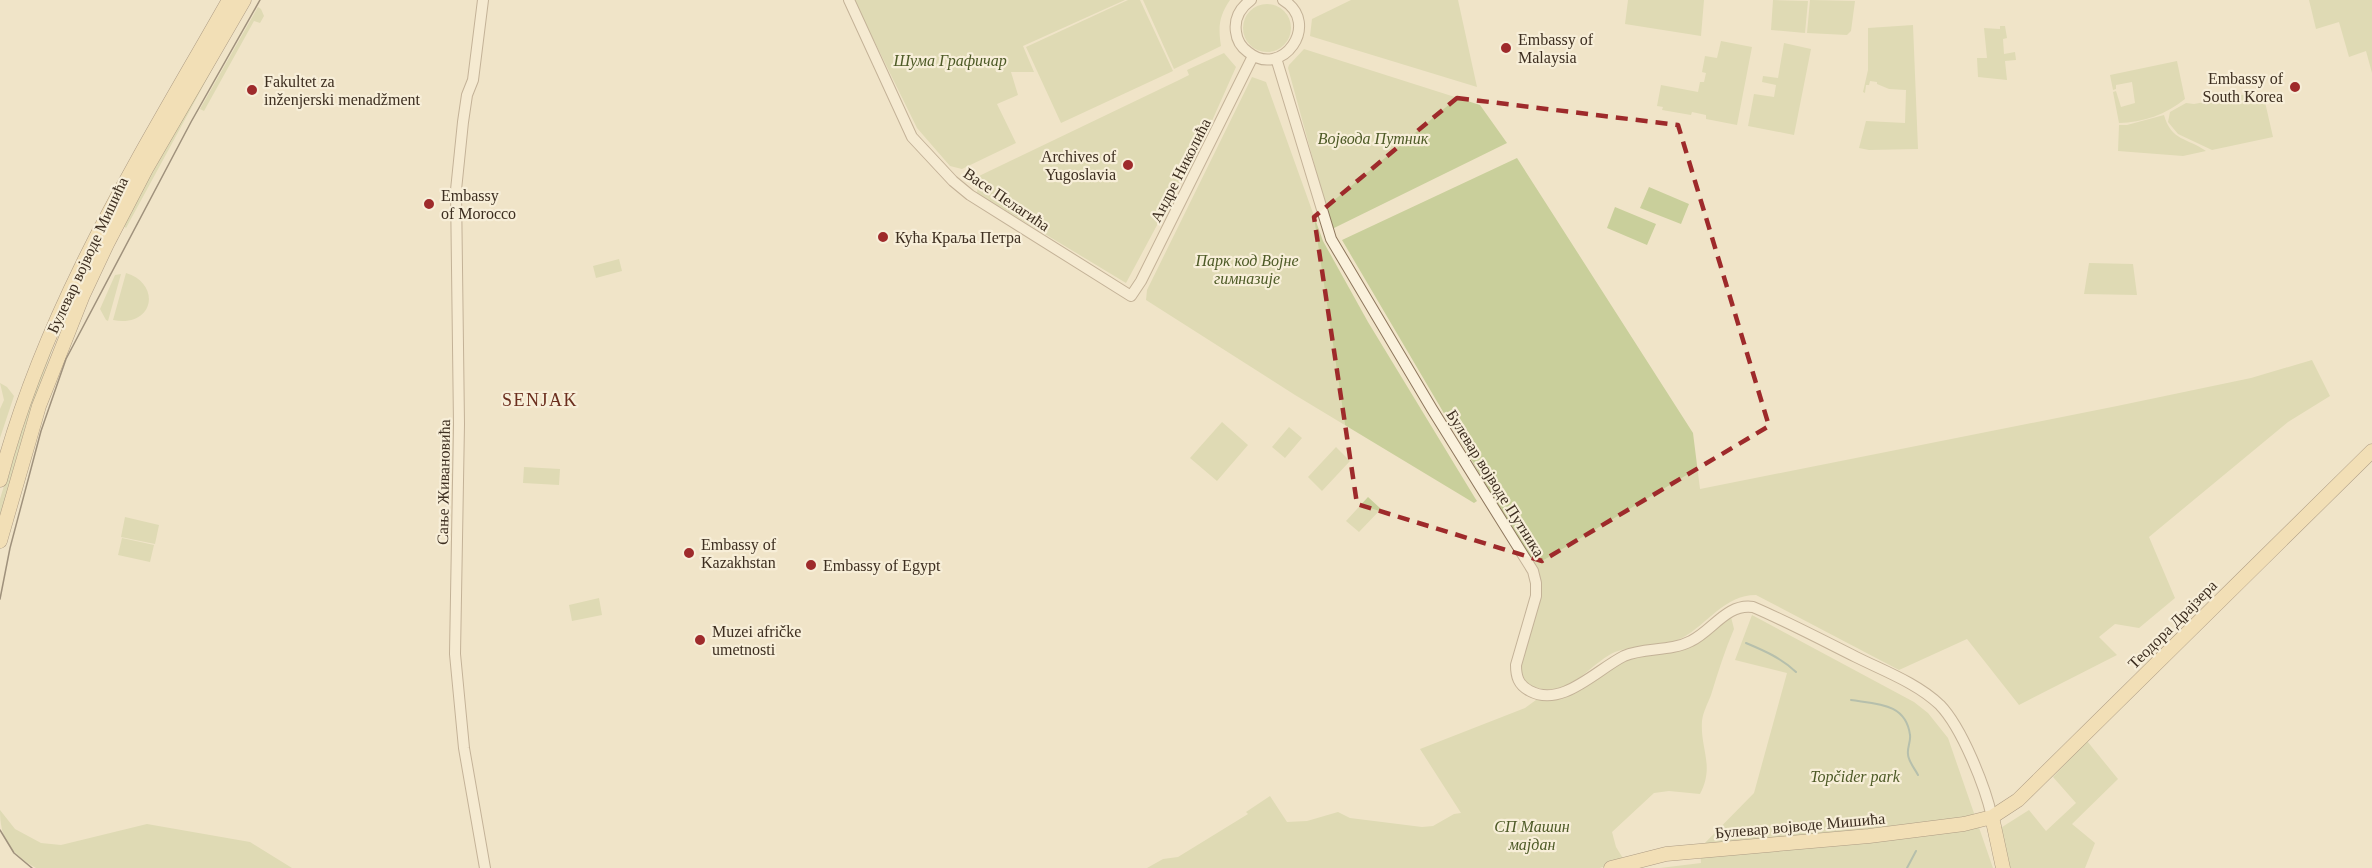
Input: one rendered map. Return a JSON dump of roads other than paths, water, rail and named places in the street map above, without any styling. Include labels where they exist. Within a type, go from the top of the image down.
[{"type":"main road","name":"Булевар војводе Мишића","points":[[0,480],[3,462],[37,367],[88,249],[138,157],[229,0]]},
{"type":"main road","name":"Булевар војводе Мишића","points":[[0,541],[35,417],[83,296],[146,170],[244,0]]},
{"type":"main road","name":"Теодора Драјзера","points":[[1992,817],[2018,800],[2372,451]]},
{"type":"main road","name":"Булевар војводе Мишића","points":[[1611,868],[1666,854],[1914,831],[1964,824],[1992,817]]},
{"type":"main road","points":[[1992,817],[2003,868]]},
{"type":"street","name":"Сање Живановића","points":[[483,0],[473,80],[467,95],[458,157],[455,221],[459,424],[455,654],[463,746],[485,868]]},
{"type":"street","name":"Васе Пелагића","points":[[849,0],[912,137],[953,181],[964,192],[1131,296]]},
{"type":"street","points":[[1251,0],[1239,12],[1236,29],[1240,44],[1253,56],[1262,59],[1276,58],[1293,46],[1299,30],[1295,12],[1283,0]]},
{"type":"street","name":"Андре Николића","points":[[1131,296],[1141,281],[1253,56]]},
{"type":"street","name":"Булевар војводе Путника","points":[[1276,58],[1331,239],[1432,409],[1533,571],[1536,596],[1516,664],[1517,676],[1521,685],[1535,693],[1548,696],[1561,694],[1624,656],[1689,642],[1732,610],[1741,606],[1753,607],[1897,677],[1933,699],[1947,714],[1959,733],[1983,788],[1992,817]]},
{"type":"waterway","points":[[1746,643],[1779,659],[1796,672]]},
{"type":"waterway","points":[[1851,700],[1880,704],[1889,707],[1903,717],[1910,735],[1908,757],[1918,775]]},
{"type":"waterway","points":[[1907,868],[1916,851]]},
{"type":"tram line","points":[[0,599],[10,548],[41,431],[66,359],[191,122],[260,0]]},
{"type":"tram line","points":[[0,830],[14,853],[32,868]]},
{"type":"place","name":"Embassy of Malaysia","points":[[1506,48]]},
{"type":"place","name":"Embassy of South Korea","points":[[2295,87]]},
{"type":"place","name":"Fakultet za inženjerski menadžment","points":[[252,90]]},
{"type":"place","name":"Archives of Yugoslavia","points":[[1128,165]]},
{"type":"place","name":"Embassy of Morocco","points":[[429,204]]},
{"type":"place","name":"Кућа Краља Петра","points":[[883,237]]},
{"type":"place","name":"Embassy of Kazakhstan","points":[[689,553]]},
{"type":"place","name":"Embassy of Egypt","points":[[811,565]]},
{"type":"place","name":"Muzei afričke umetnosti","points":[[700,640]]},
{"type":"district","name":"SENJAK","points":[[540,400]]},
{"type":"park label","name":"Шума Графичар","points":[[950,60]]},
{"type":"park label","name":"Војвода Путник","points":[[1373,138]]},
{"type":"park label","name":"Парк код Војне гимназије","points":[[1247,269]]},
{"type":"park label","name":"Topčider park","points":[[1855,776]]},
{"type":"park label","name":"СП Машин мајдан","points":[[1532,835]]}]
